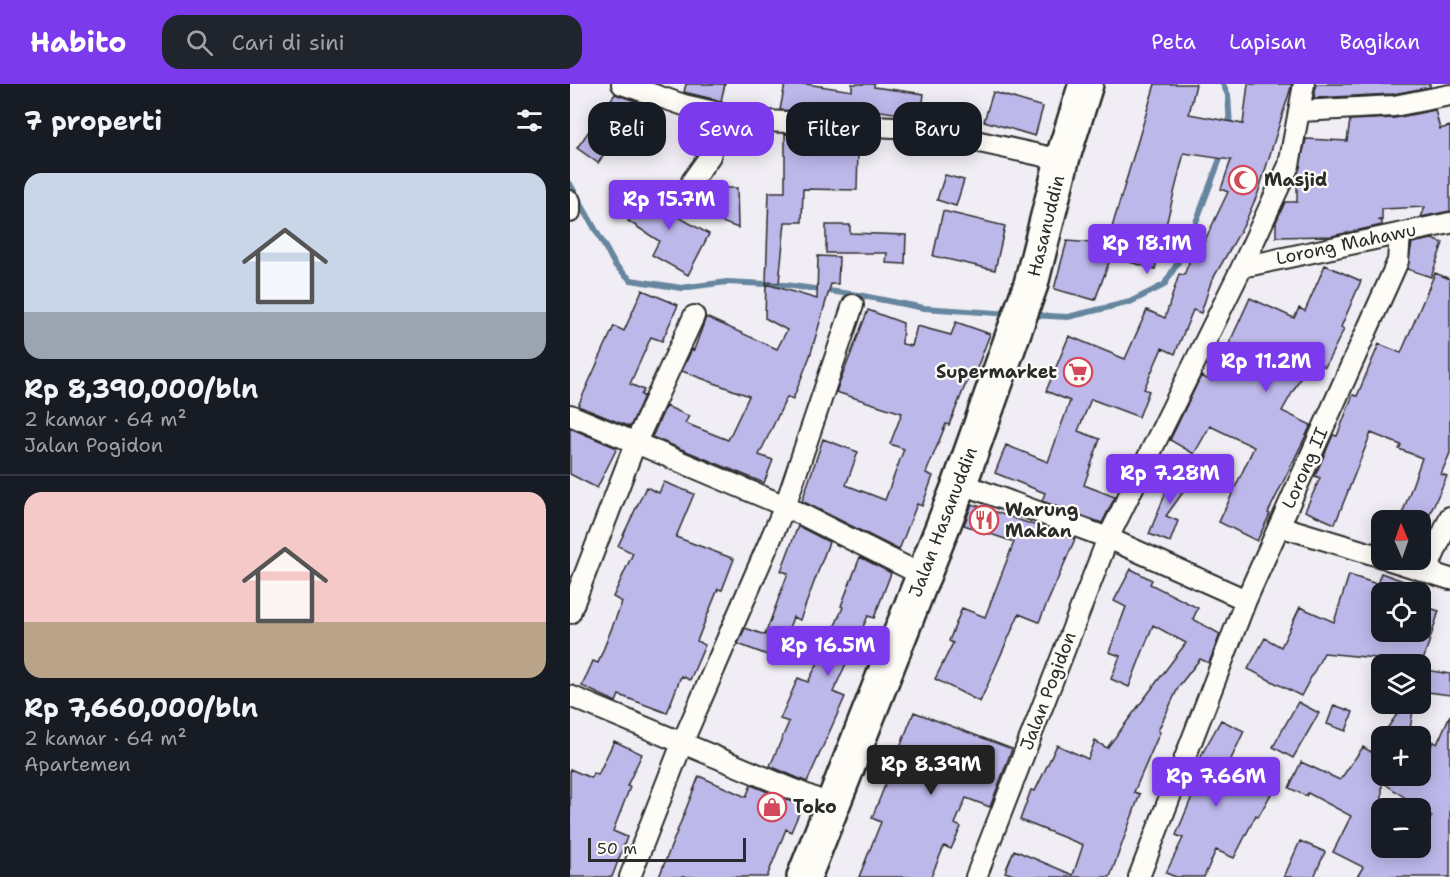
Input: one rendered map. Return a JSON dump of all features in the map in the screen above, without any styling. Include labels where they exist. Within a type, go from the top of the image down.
[{"type":"highway","name":"Hasanuddin","points":[[1012,333],[1031,284],[1062,160],[1086,84]]},
{"type":"highway","name":"Jalan Hasanuddin","points":[[804,877],[960,483],[1012,333]]},
{"type":"street","points":[[622,84],[681,102]]},
{"type":"street","name":"Jalan Pogidon","points":[[976,877],[1108,538],[1242,267],[1289,165],[1301,111],[1304,84]]},
{"type":"street","points":[[1301,111],[1394,106],[1450,95]]},
{"type":"street","points":[[774,121],[916,128],[1062,160]]},
{"type":"street","points":[[692,181],[710,156]]},
{"type":"street","points":[[570,201],[570,212]]},
{"type":"street","name":"Lorong Mahawu","points":[[1242,267],[1450,223]]},
{"type":"street","name":"Lorong II","points":[[1139,877],[1246,600],[1398,261],[1400,235]]},
{"type":"street","points":[[630,877],[683,741],[785,506],[854,305]]},
{"type":"street","points":[[570,613],[635,444],[694,316]]},
{"type":"street","points":[[570,415],[785,506],[922,575]]},
{"type":"street","points":[[960,483],[1108,538],[1246,600]]},
{"type":"street","points":[[1431,561],[1450,517]]},
{"type":"street","points":[[1279,526],[1371,554]]},
{"type":"street","points":[[1427,570],[1450,579]]},
{"type":"street","points":[[570,696],[683,741],[833,806]]},
{"type":"building","points":[[686,84],[725,84],[721,101],[684,92]]},
{"type":"building","points":[[785,84],[806,84],[852,91],[852,84],[874,84],[874,87],[924,94],[923,102],[893,102],[893,113],[881,111],[881,102],[786,102],[786,110],[780,110]]},
{"type":"building","points":[[1155,84],[1196,84],[1189,114],[1243,124],[1248,84],[1292,84],[1258,193],[1244,225],[1211,282],[1201,313],[1193,310],[1175,354],[1162,348],[1144,389],[1149,391],[1139,417],[1091,399],[1078,431],[1100,439],[1084,485],[1115,497],[1102,523],[1042,501],[1045,493],[995,473],[1006,445],[1048,462],[1070,401],[1046,391],[1069,336],[1125,359],[1147,310],[1165,318],[1179,274],[1184,275],[1192,255],[1197,257],[1228,192],[1221,189],[1231,160],[1184,153],[1155,269],[1111,257],[1095,300],[1054,289],[1067,241],[1107,244]]},
{"type":"building","points":[[1316,84],[1430,84],[1430,87],[1393,94],[1314,98]]},
{"type":"building","points":[[993,92],[1043,107],[1035,136],[984,121]]},
{"type":"building","points":[[615,94],[638,102],[609,102]]},
{"type":"building","points":[[1435,110],[1440,129],[1450,126],[1450,211],[1421,217],[1425,207],[1382,209],[1382,220],[1378,220],[1382,221],[1382,225],[1332,236],[1276,237],[1276,222],[1285,202],[1297,202],[1297,177],[1306,139],[1347,141],[1350,120],[1395,118]]},
{"type":"building","points":[[588,132],[588,156],[577,148]]},
{"type":"building","points":[[785,134],[786,156],[858,156],[857,190],[803,189],[802,222],[785,222],[779,283],[766,282],[769,192],[785,192]]},
{"type":"building","points":[[588,156],[603,156],[598,163]]},
{"type":"building","points":[[945,175],[964,180],[956,206],[937,200]]},
{"type":"building","points":[[651,185],[671,198],[664,209],[709,234],[688,275],[652,255],[659,241],[628,221]]},
{"type":"building","points":[[719,188],[737,188],[738,228],[719,221]]},
{"type":"building","points":[[943,211],[1005,226],[995,270],[933,256]]},
{"type":"building","points":[[826,225],[850,225],[850,233],[906,235],[905,264],[886,263],[887,253],[826,253]]},
{"type":"building","points":[[1432,239],[1443,243],[1431,277],[1407,269],[1412,243]]},
{"type":"building","points":[[818,256],[839,257],[838,284],[831,284],[810,356],[793,399],[787,397],[759,455],[773,460],[764,483],[652,437],[666,406],[689,416],[685,423],[728,440],[749,396],[682,371],[692,349],[694,350],[706,317],[777,349],[787,330],[765,318],[766,284],[817,299]]},
{"type":"building","points":[[1325,265],[1361,281],[1341,327],[1344,329],[1325,367],[1311,359],[1282,411],[1311,425],[1268,513],[1270,514],[1257,541],[1219,522],[1254,447],[1210,426],[1194,454],[1170,440],[1201,376],[1212,381],[1250,298],[1294,318],[1299,308],[1305,311]]},
{"type":"building","points":[[1435,273],[1450,279],[1450,453],[1441,474],[1447,476],[1431,511],[1404,510],[1422,458],[1399,449],[1401,445],[1371,433],[1335,524],[1305,511],[1320,478],[1315,476],[1333,435],[1337,436],[1353,395],[1357,396],[1379,344],[1401,353]]},
{"type":"building","points":[[642,290],[678,305],[662,341],[651,337],[630,384],[644,390],[641,395],[644,396],[630,427],[578,406],[614,326],[624,331]]},
{"type":"building","points":[[868,310],[903,323],[902,344],[912,346],[917,326],[951,335],[956,322],[990,334],[977,368],[965,386],[949,425],[946,424],[926,473],[933,476],[922,506],[917,504],[899,550],[802,501],[823,439],[858,452],[846,485],[885,500],[904,449],[890,444],[902,413],[836,392]]},
{"type":"building","points":[[570,428],[617,448],[597,488],[570,474]]},
{"type":"building","points":[[1179,466],[1194,477],[1166,516],[1178,521],[1170,542],[1149,534],[1166,492],[1162,489]]},
{"type":"building","points":[[664,482],[694,494],[676,537],[734,559],[722,590],[718,589],[697,641],[705,645],[690,680],[681,676],[667,713],[619,695],[616,702],[582,686],[593,661],[598,663],[622,602],[613,597],[633,553],[618,546],[646,487],[659,493]]},
{"type":"building","points":[[972,504],[1075,539],[1039,622],[1019,614],[980,702],[935,679],[953,643],[949,641],[962,608],[985,617],[1014,542],[964,525]]},
{"type":"building","points":[[798,526],[829,542],[800,620],[793,617],[778,659],[738,644],[745,628],[765,635],[788,573],[781,571]]},
{"type":"building","points":[[860,557],[891,573],[874,618],[868,616],[833,692],[845,697],[807,782],[770,766],[789,722],[780,719],[798,678],[808,682],[824,651],[843,607],[841,606]]},
{"type":"building","points":[[1131,569],[1152,580],[1150,584],[1198,608],[1193,619],[1220,634],[1209,663],[1200,659],[1179,686],[1158,731],[1160,732],[1134,792],[1140,794],[1110,877],[1019,877],[1005,872],[1014,850],[1073,875],[1083,845],[1020,820],[1031,790],[1035,791],[1057,745],[1088,759],[1095,741],[1107,748],[1186,643],[1153,625],[1129,687],[1111,679],[1120,656],[1109,652],[1126,607],[1114,601]]},
{"type":"building","points":[[1381,573],[1406,582],[1378,582]]},
{"type":"building","points":[[1349,575],[1371,582],[1371,642],[1429,642],[1425,654],[1371,654],[1371,658],[1324,653],[1301,696],[1248,669],[1265,638],[1281,647],[1300,607],[1334,622]]},
{"type":"building","points":[[1431,608],[1439,611],[1431,636]]},
{"type":"building","points":[[1431,671],[1450,674],[1450,695],[1431,692]]},
{"type":"building","points":[[1298,702],[1319,713],[1293,758],[1273,747]]},
{"type":"building","points":[[1334,705],[1353,712],[1346,731],[1327,724]]},
{"type":"building","points":[[914,712],[1012,749],[990,807],[966,798],[955,824],[961,827],[951,849],[944,846],[931,877],[859,877],[881,822],[872,818]]},
{"type":"building","points":[[1397,714],[1412,714],[1411,726],[1389,726]]},
{"type":"building","points":[[1450,715],[1450,877],[1357,877],[1363,867],[1333,852],[1351,816],[1308,793],[1306,796],[1289,788],[1301,762],[1340,780],[1363,747],[1371,752],[1371,786],[1382,786],[1382,798],[1371,798],[1371,858],[1431,858],[1431,798],[1406,798],[1388,786],[1431,786],[1431,746],[1433,741],[1437,744]]},
{"type":"building","points":[[1221,720],[1244,731],[1226,770],[1271,794],[1258,817],[1256,815],[1234,858],[1216,850],[1204,877],[1176,877],[1166,873],[1183,838],[1176,835],[1196,787],[1190,785],[1203,752]]},
{"type":"building","points":[[614,741],[642,754],[627,786],[630,787],[613,831],[627,837],[612,877],[570,877],[570,769],[591,778],[593,773],[598,775]]},
{"type":"building","points":[[699,776],[746,797],[751,785],[802,806],[791,832],[786,829],[767,877],[659,877]]},
{"type":"building","points":[[1300,841],[1325,852],[1314,877],[1284,877]]},
{"type":"waterway","points":[[1223,84],[1228,95],[1230,127]]},
{"type":"waterway","points":[[1030,315],[1068,317],[1130,302],[1164,285],[1185,251],[1223,151]]},
{"type":"waterway","points":[[570,184],[615,265],[631,280],[681,288],[727,282],[785,285],[858,295],[924,308],[1011,314]]},
{"type":"place","name":"Masjid","points":[[1243,180]]},
{"type":"place","name":"Supermarket","points":[[1078,372]]},
{"type":"place","name":"Warung Makan","points":[[984,520]]},
{"type":"place","name":"Toko","points":[[772,807]]}]
